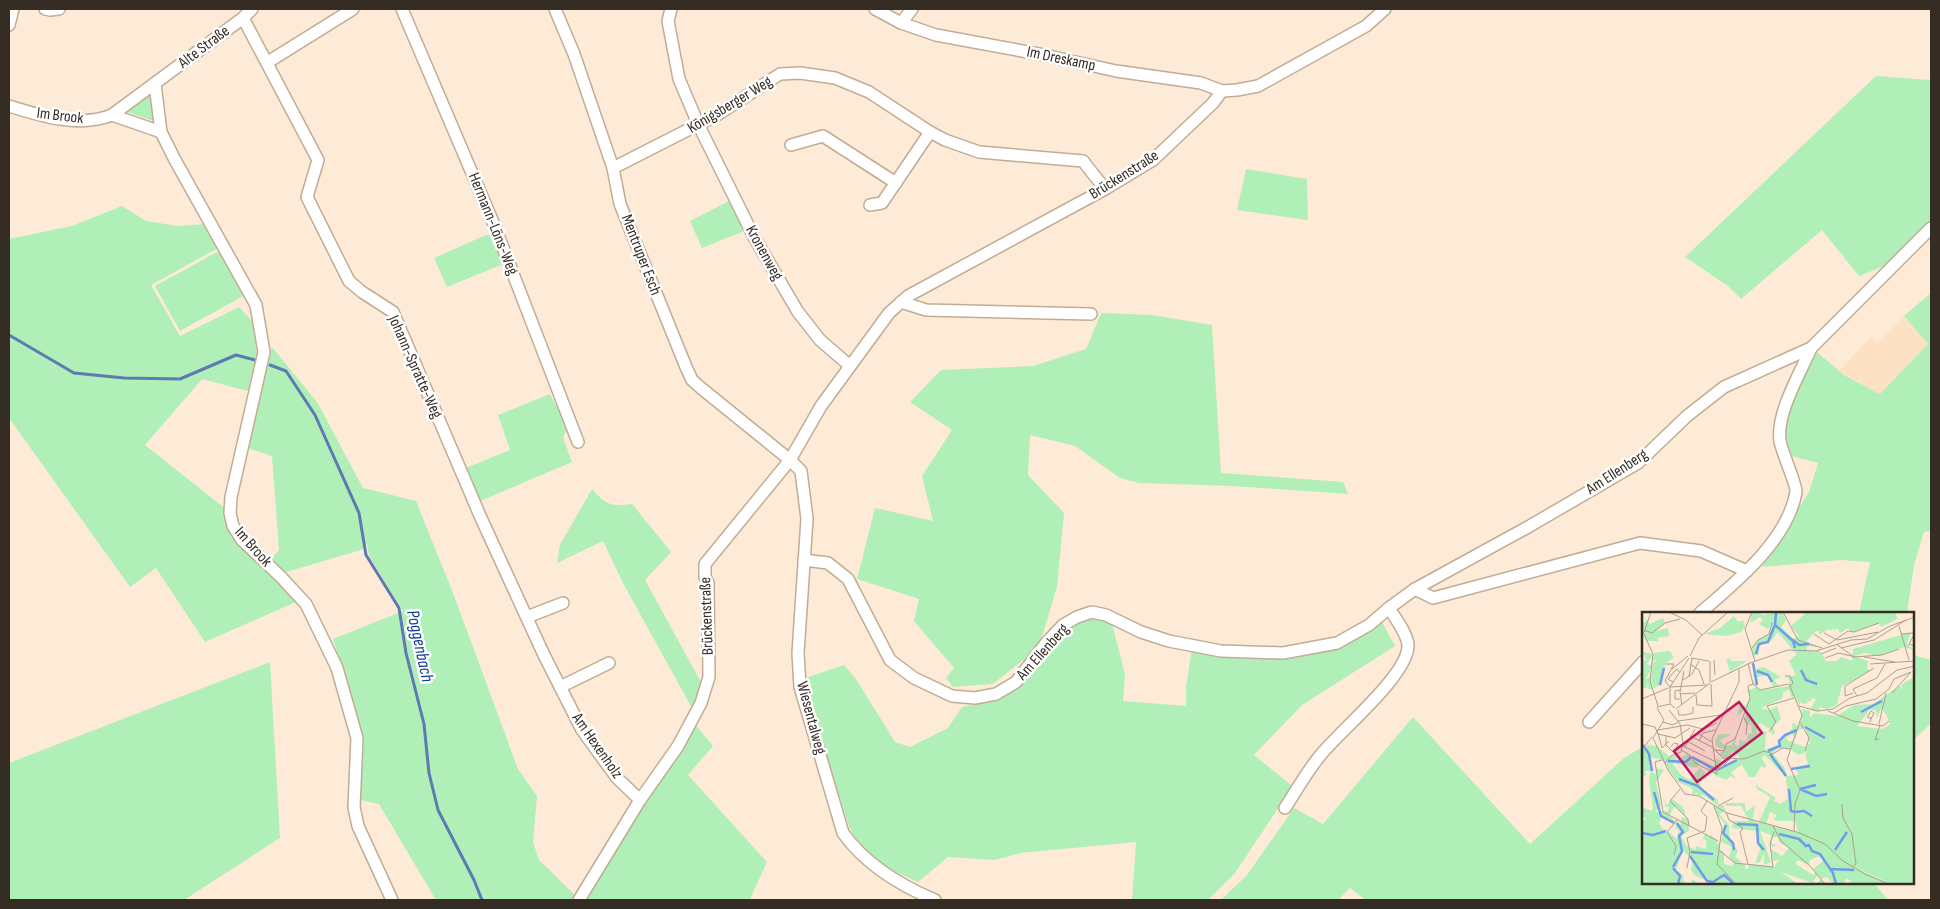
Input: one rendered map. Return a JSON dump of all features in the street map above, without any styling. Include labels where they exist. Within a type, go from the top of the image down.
[{"type":"street","points":[[9,25],[13,9]]},
{"type":"street","points":[[45,9],[59,9]]},
{"type":"street","name":"Alte Straße","points":[[155,84],[243,18],[252,9]]},
{"type":"street","points":[[268,62],[353,9]]},
{"type":"street","name":"Hermann-Löns-Weg","points":[[402,9],[495,227],[578,442]]},
{"type":"street","name":"Mentruper Esch","points":[[555,9],[574,54],[613,168],[620,204],[692,380],[790,460]]},
{"type":"street","name":"Kronenweg","points":[[671,9],[668,21],[679,79],[699,126],[754,237],[798,312],[820,340],[850,366]]},
{"type":"street","name":"Im Dreskamp","points":[[875,9],[901,23],[936,35],[1044,55],[1116,71],[1201,83],[1222,91]]},
{"type":"street","points":[[901,23],[912,9]]},
{"type":"street","points":[[1222,91],[1258,86],[1366,26],[1385,9]]},
{"type":"street","name":"Johann-Spratte-Weg","points":[[243,18],[268,62],[318,160],[307,197],[349,281],[392,312],[481,518]]},
{"type":"street","name":"Königsberger Weg","points":[[613,168],[699,126],[780,74],[800,73],[835,78],[869,92],[930,132],[945,140],[979,152],[1083,161],[1105,189]]},
{"type":"street","name":"Im Brook","points":[[9,106],[32,113],[73,121],[98,120],[112,115],[155,84],[161,132],[256,305],[264,352],[231,496],[230,513],[233,526],[242,540],[306,604],[337,668],[357,738],[354,807],[358,826],[392,900]]},
{"type":"street","name":"Brückenstraße","points":[[580,900],[640,800],[678,746],[701,703],[709,677],[708,583],[705,576],[705,564],[790,460],[821,406],[889,313],[908,296],[1105,189],[1153,160],[1213,103],[1222,91]]},
{"type":"street","points":[[112,115],[161,132]]},
{"type":"street","points":[[870,205],[882,203],[930,132]]},
{"type":"street","points":[[791,146],[823,136],[896,183]]},
{"type":"street","name":"Am Ellenberg","points":[[804,560],[828,563],[848,579],[890,660],[914,678],[952,696],[975,698],[996,694],[1016,682],[1046,643],[1063,625],[1077,617],[1092,612],[1106,615],[1141,632],[1221,651],[1283,653],[1337,643],[1369,625],[1415,589],[1528,527],[1638,463],[1687,416],[1724,387],[1811,348],[1931,228]]},
{"type":"street","points":[[901,302],[926,310],[1091,314]]},
{"type":"street","name":"Am Ellenberg","points":[[1701,612],[1747,571],[1767,549],[1790,513],[1796,490],[1780,441],[1782,416],[1811,348]]},
{"type":"street","name":"Wiesentalweg","points":[[790,460],[801,471],[807,519],[798,653],[800,687],[843,834],[856,851],[884,873],[935,900]]},
{"type":"street","name":"Am Hexenholz","points":[[481,518],[582,730],[617,778],[640,800]]},
{"type":"street","points":[[1415,589],[1433,598],[1640,543],[1702,551],[1747,571]]},
{"type":"street","points":[[527,618],[563,603]]},
{"type":"street","points":[[1285,808],[1319,756],[1385,687],[1406,657],[1408,645],[1406,638],[1389,608]]},
{"type":"street","points":[[560,687],[609,663]]},
{"type":"street","points":[[1589,722],[1642,663]]},
{"type":"shaded area","points":[[1904,316],[1928,344],[1880,394],[1839,371],[1871,337],[1877,342]]},
{"type":"green space","points":[[1876,76],[1931,80],[1931,224],[1894,262],[1859,276],[1822,230],[1741,299],[1728,286],[1685,257]]},
{"type":"green space","points":[[152,92],[156,122],[125,111]]},
{"type":"green space","points":[[1246,169],[1307,179],[1308,220],[1237,210]]},
{"type":"green space","points":[[731,200],[745,225],[744,231],[702,248],[690,221]]},
{"type":"green space","points":[[122,206],[146,221],[177,226],[206,224],[220,247],[151,285],[180,336],[239,307],[254,323],[257,354],[248,391],[202,379],[145,445],[227,510],[230,527],[298,601],[205,642],[156,568],[130,587],[9,418],[9,239],[72,226]]},
{"type":"green space","points":[[486,235],[492,235],[503,264],[447,287],[434,258]]},
{"type":"green space","points":[[219,251],[243,296],[180,331],[155,286]]},
{"type":"green space","points":[[1931,293],[1931,531],[1924,532],[1914,565],[1907,612],[1859,612],[1870,562],[1841,560],[1762,567],[1809,492],[1818,463],[1788,455],[1784,444],[1785,416],[1817,352],[1844,375],[1880,394],[1928,344],[1904,316]]},
{"type":"green space","points":[[1101,313],[1152,315],[1212,325],[1221,473],[1343,482],[1348,494],[1232,486],[1139,483],[1120,478],[1075,446],[1030,435],[1028,475],[1064,513],[1057,587],[1039,647],[993,684],[953,687],[946,678],[954,668],[914,621],[919,599],[857,579],[875,508],[933,521],[922,476],[952,430],[910,402],[941,370],[1033,366],[1086,349]]},
{"type":"green space","points":[[272,347],[317,402],[363,488],[416,501],[453,593],[518,769],[537,796],[533,842],[539,860],[577,897],[575,900],[436,900],[379,804],[360,800],[364,737],[333,639],[403,611],[369,556],[367,544],[361,550],[283,573],[269,561],[279,550],[272,456],[248,448]]},
{"type":"green space","points":[[550,394],[568,428],[563,437],[572,462],[480,501],[466,468],[510,450],[498,415]]},
{"type":"green space","points":[[592,489],[601,499],[609,504],[632,504],[671,552],[645,580],[702,684],[692,708],[623,583],[603,541],[557,563],[560,545]]},
{"type":"green space","points":[[1093,616],[1111,620],[1125,674],[1123,701],[1186,706],[1186,687],[1192,648],[1221,656],[1283,659],[1338,647],[1382,622],[1395,646],[1302,705],[1254,755],[1295,788],[1286,802],[1279,807],[1235,873],[1208,900],[1132,900],[1136,842],[1020,853],[995,860],[948,857],[918,882],[887,868],[862,847],[850,829],[823,745],[805,678],[844,665],[856,679],[895,742],[910,747],[948,728],[962,707],[986,702],[1010,692],[1079,621]]},
{"type":"green space","points":[[1915,655],[1931,660],[1931,723],[1915,739]]},
{"type":"green space","points":[[270,662],[280,838],[184,900],[9,900],[9,763]]},
{"type":"green space","points":[[1413,717],[1530,844],[1624,758],[1642,747],[1642,884],[1875,884],[1888,900],[1366,900],[1350,888],[1338,900],[1221,900],[1247,875],[1294,808],[1323,824]]},
{"type":"green space","points":[[694,723],[713,746],[688,775],[767,862],[751,900],[585,900],[627,828]]},
{"type":"waterway","name":"Poggenbach","points":[[9,335],[74,373],[124,378],[180,379],[236,355],[255,360]]},
{"type":"waterway","name":"Poggenbach","points":[[270,365],[286,371],[315,415],[359,513],[366,555],[399,608],[406,653],[424,724],[429,773],[438,810],[474,880],[482,900]]}]
